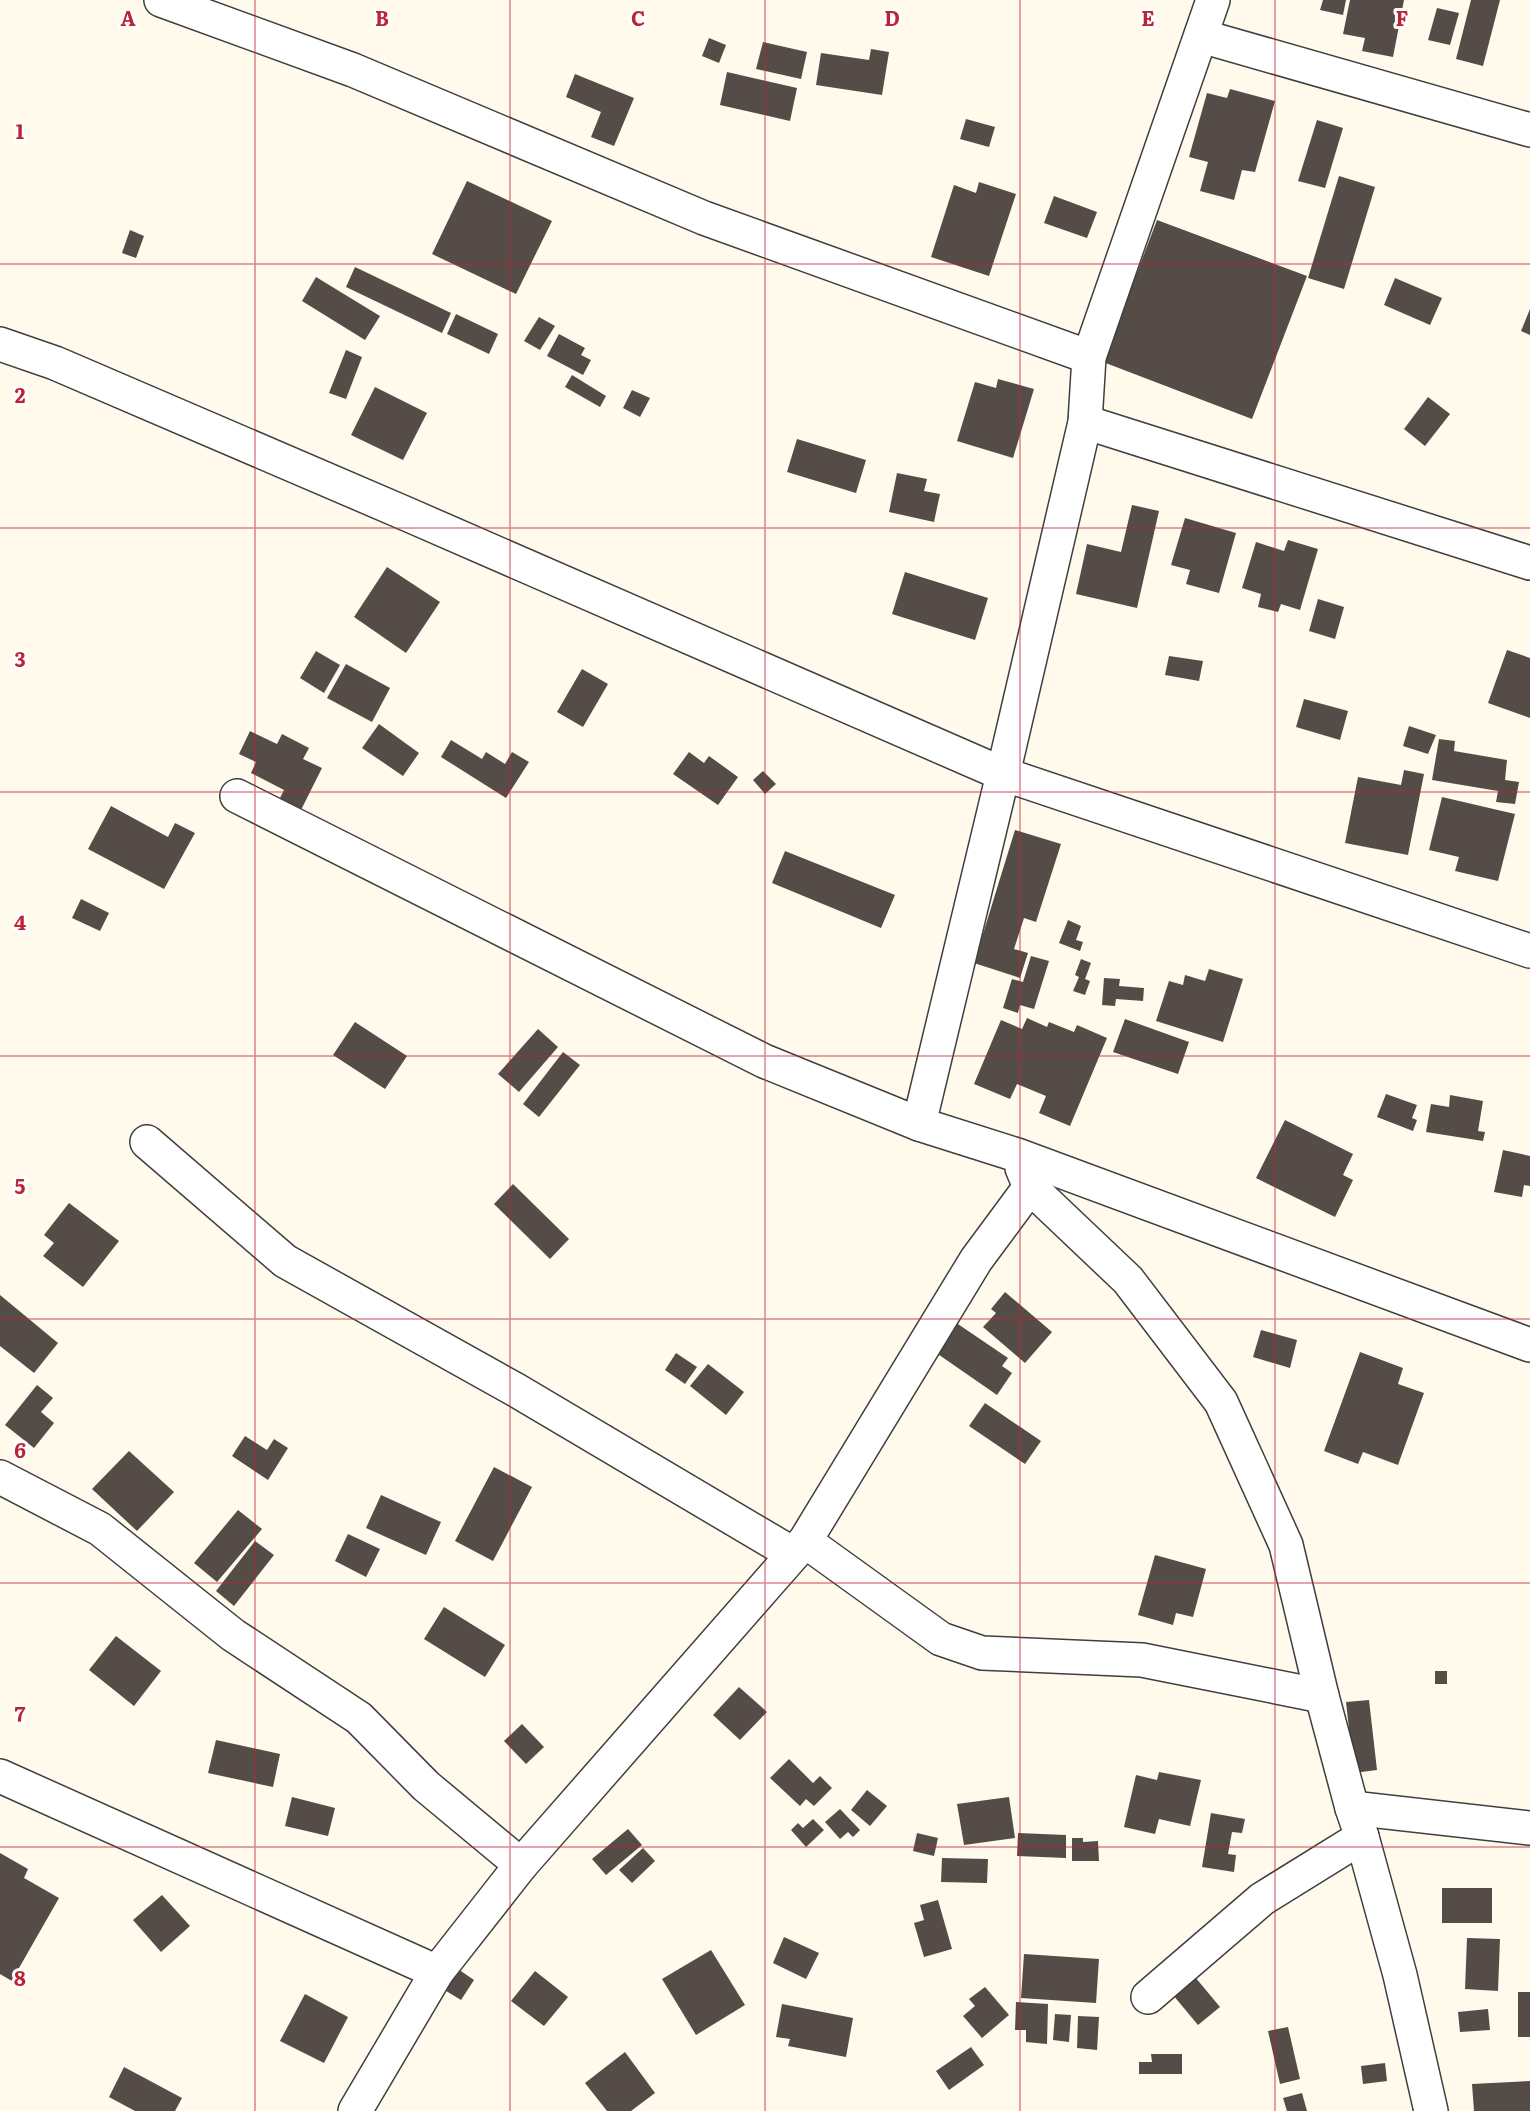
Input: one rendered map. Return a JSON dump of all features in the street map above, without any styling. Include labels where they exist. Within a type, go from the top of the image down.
[{"type":"street","points":[[161,0],[353,70],[704,218],[1089,357]]},
{"type":"street","points":[[919,1124],[1085,422],[1089,357],[1213,0]]},
{"type":"street","points":[[1201,36],[1530,130]]},
{"type":"street","points":[[0,344],[55,363],[119,390],[1003,774],[1530,951]]},
{"type":"street","points":[[1085,422],[1530,563]]},
{"type":"street","points":[[237,796],[764,1061],[919,1124],[1017,1155],[1530,1345]]},
{"type":"street","points":[[147,1142],[285,1262],[799,1547],[941,1639],[982,1653],[1142,1660],[1322,1696]]},
{"type":"street","points":[[1017,1155],[1030,1187],[1128,1280],[1221,1402],[1286,1545],[1322,1696],[1400,1975],[1431,2111]]},
{"type":"street","points":[[355,2111],[437,1972],[521,1865],[799,1547],[976,1260],[1030,1187]]},
{"type":"street","points":[[0,1477],[100,1529],[233,1635],[360,1718],[426,1786],[521,1865]]},
{"type":"street","points":[[0,1776],[437,1972]]},
{"type":"street","points":[[1148,1996],[1357,1822],[1530,1828]]},
{"type":"building","points":[[1323,0],[1346,0],[1343,15],[1320,10]]},
{"type":"building","points":[[1350,0],[1404,0],[1393,57],[1362,51],[1365,38],[1343,34]]},
{"type":"building","points":[[1471,0],[1500,0],[1483,66],[1456,59]]},
{"type":"building","points":[[1437,8],[1459,13],[1450,45],[1428,40]]},
{"type":"building","points":[[709,38],[726,45],[719,63],[702,56]]},
{"type":"building","points":[[763,42],[807,52],[801,79],[756,69]]},
{"type":"building","points":[[871,49],[889,52],[882,95],[816,85],[821,53],[869,60]]},
{"type":"building","points":[[727,72],[797,88],[790,121],[720,105]]},
{"type":"building","points":[[575,74],[634,98],[614,146],[591,137],[601,112],[566,97]]},
{"type":"building","points":[[1230,89],[1275,101],[1255,172],[1242,170],[1234,200],[1200,191],[1208,162],[1189,157],[1207,93],[1227,98]]},
{"type":"building","points":[[966,119],[995,127],[989,147],[960,139]]},
{"type":"building","points":[[1317,120],[1343,128],[1325,188],[1298,181]]},
{"type":"building","points":[[1339,176],[1375,187],[1344,289],[1308,278]]},
{"type":"building","points":[[467,181],[552,221],[516,294],[432,254]]},
{"type":"building","points":[[979,182],[1016,194],[989,276],[931,257],[954,185],[976,193]]},
{"type":"building","points":[[1054,196],[1097,212],[1087,238],[1044,223]]},
{"type":"building","points":[[1157,220],[1307,276],[1252,419],[1103,362]]},
{"type":"building","points":[[130,230],[144,236],[136,258],[122,253]]},
{"type":"building","points":[[355,267],[451,313],[442,333],[346,287]]},
{"type":"building","points":[[316,277],[380,316],[365,340],[302,301]]},
{"type":"building","points":[[1395,278],[1442,298],[1430,325],[1384,305]]},
{"type":"building","points":[[1530,309],[1530,335],[1521,331]]},
{"type":"building","points":[[456,314],[498,334],[489,354],[447,334]]},
{"type":"building","points":[[539,317],[555,326],[540,350],[524,341]]},
{"type":"building","points":[[559,334],[585,348],[581,355],[591,360],[583,375],[547,356]]},
{"type":"building","points":[[346,350],[362,357],[346,399],[329,393]]},
{"type":"building","points":[[572,375],[606,396],[600,407],[565,387]]},
{"type":"building","points":[[998,379],[1034,389],[1013,458],[957,441],[975,382],[996,388]]},
{"type":"building","points":[[375,387],[427,413],[403,460],[351,435]]},
{"type":"building","points":[[632,390],[650,398],[640,417],[623,408]]},
{"type":"building","points":[[1428,397],[1450,414],[1425,446],[1404,429]]},
{"type":"building","points":[[797,439],[866,460],[856,493],[787,472]]},
{"type":"building","points":[[897,473],[927,479],[924,491],[940,494],[934,522],[889,512]]},
{"type":"building","points":[[1132,505],[1159,511],[1137,608],[1076,594],[1087,544],[1121,552]]},
{"type":"building","points":[[1185,518],[1236,533],[1219,593],[1186,584],[1190,570],[1171,565]]},
{"type":"building","points":[[1288,540],[1318,549],[1300,610],[1281,604],[1278,612],[1258,607],[1261,594],[1242,588],[1256,542],[1284,551]]},
{"type":"building","points":[[387,567],[440,602],[406,653],[354,617]]},
{"type":"building","points":[[905,572],[988,598],[975,640],[892,614]]},
{"type":"building","points":[[1318,599],[1344,607],[1335,639],[1309,631]]},
{"type":"building","points":[[1507,650],[1530,658],[1530,718],[1488,703]]},
{"type":"building","points":[[316,651],[340,665],[324,693],[300,678]]},
{"type":"building","points":[[1169,656],[1203,661],[1199,681],[1165,675]]},
{"type":"building","points":[[346,664],[390,688],[372,722],[327,698]]},
{"type":"building","points":[[582,669],[608,684],[583,727],[557,712]]},
{"type":"building","points":[[1304,699],[1348,711],[1340,740],[1296,727]]},
{"type":"building","points":[[379,724],[419,753],[403,776],[362,748]]},
{"type":"building","points":[[1409,726],[1436,735],[1428,754],[1403,746]]},
{"type":"building","points":[[250,731],[277,744],[282,734],[309,748],[303,759],[322,768],[299,814],[277,804],[284,790],[251,773],[256,762],[239,754]]},
{"type":"building","points":[[1439,739],[1455,741],[1454,751],[1507,760],[1505,780],[1519,782],[1515,804],[1496,802],[1498,791],[1432,780]]},
{"type":"building","points":[[451,740],[482,759],[486,752],[505,764],[512,752],[529,762],[506,798],[441,757]]},
{"type":"building","points":[[689,752],[704,763],[709,756],[738,777],[718,805],[673,774]]},
{"type":"building","points":[[1404,770],[1424,774],[1408,855],[1345,843],[1358,777],[1401,785]]},
{"type":"building","points":[[763,771],[776,784],[765,794],[753,780]]},
{"type":"building","points":[[1442,797],[1515,814],[1498,881],[1455,871],[1459,857],[1429,850]]},
{"type":"building","points":[[111,806],[168,837],[175,823],[195,833],[164,889],[88,849]]},
{"type":"building","points":[[1015,830],[1061,844],[1036,922],[1024,918],[1014,949],[1028,953],[1020,978],[974,963]]},
{"type":"building","points":[[785,851],[895,895],[881,928],[772,883]]},
{"type":"building","points":[[81,899],[109,913],[100,931],[72,918]]},
{"type":"building","points":[[1068,920],[1081,926],[1076,940],[1083,942],[1080,951],[1059,943]]},
{"type":"building","points":[[1031,956],[1049,961],[1034,1009],[1020,1005],[1018,1013],[1003,1008],[1012,979],[1023,982]]},
{"type":"building","points":[[1081,959],[1091,963],[1085,979],[1090,981],[1085,995],[1073,991],[1079,977],[1075,975]]},
{"type":"building","points":[[1209,969],[1243,979],[1223,1042],[1156,1021],[1169,981],[1183,985],[1185,975],[1205,981]]},
{"type":"building","points":[[1104,978],[1120,979],[1119,986],[1144,988],[1143,1001],[1116,999],[1115,1006],[1102,1005]]},
{"type":"building","points":[[1027,1018],[1047,1027],[1049,1022],[1074,1032],[1077,1025],[1107,1038],[1070,1126],[1039,1113],[1046,1096],[1017,1084],[1010,1099],[974,1084],[1001,1020],[1022,1029]]},
{"type":"building","points":[[1125,1019],[1189,1042],[1178,1074],[1113,1052]]},
{"type":"building","points":[[355,1022],[407,1056],[385,1089],[333,1055]]},
{"type":"building","points":[[538,1029],[558,1047],[519,1092],[498,1074]]},
{"type":"building","points":[[563,1052],[580,1065],[539,1117],[523,1104]]},
{"type":"building","points":[[1386,1094],[1417,1105],[1412,1118],[1417,1120],[1413,1131],[1377,1117]]},
{"type":"building","points":[[1450,1095],[1483,1101],[1478,1131],[1485,1132],[1483,1141],[1426,1132],[1431,1104],[1449,1107]]},
{"type":"building","points":[[1285,1120],[1353,1154],[1343,1175],[1353,1180],[1335,1217],[1256,1178]]},
{"type":"building","points":[[1503,1150],[1530,1156],[1530,1186],[1524,1185],[1522,1197],[1494,1192]]},
{"type":"building","points":[[513,1184],[569,1239],[550,1259],[494,1204]]},
{"type":"building","points":[[69,1203],[119,1241],[83,1287],[43,1256],[54,1243],[44,1235]]},
{"type":"building","points":[[1005,1292],[1052,1332],[1025,1363],[983,1327],[996,1313],[991,1309]]},
{"type":"building","points":[[0,1295],[58,1343],[34,1373],[0,1346]]},
{"type":"building","points":[[952,1320],[1008,1358],[1002,1366],[1012,1373],[997,1395],[932,1350]]},
{"type":"building","points":[[1261,1330],[1297,1340],[1290,1368],[1253,1357]]},
{"type":"building","points":[[1360,1352],[1403,1368],[1398,1384],[1424,1393],[1398,1465],[1363,1452],[1358,1464],[1324,1451]]},
{"type":"building","points":[[676,1353],[697,1367],[685,1384],[665,1370]]},
{"type":"building","points":[[708,1364],[744,1392],[726,1415],[690,1386]]},
{"type":"building","points":[[37,1385],[53,1398],[41,1412],[54,1423],[34,1448],[5,1425]]},
{"type":"building","points":[[985,1403],[1041,1441],[1025,1464],[969,1426]]},
{"type":"building","points":[[245,1436],[267,1450],[274,1439],[288,1448],[268,1480],[232,1456]]},
{"type":"building","points":[[129,1451],[174,1492],[137,1531],[92,1489]]},
{"type":"building","points":[[494,1467],[532,1487],[493,1561],[455,1541]]},
{"type":"building","points":[[381,1495],[441,1522],[426,1555],[366,1528]]},
{"type":"building","points":[[238,1510],[262,1529],[217,1582],[194,1563]]},
{"type":"building","points":[[348,1534],[380,1549],[366,1577],[335,1561]]},
{"type":"building","points":[[255,1541],[274,1555],[234,1606],[216,1591]]},
{"type":"building","points":[[1155,1555],[1206,1569],[1193,1617],[1176,1613],[1173,1625],[1138,1615]]},
{"type":"building","points":[[444,1607],[505,1645],[485,1677],[424,1639]]},
{"type":"building","points":[[116,1636],[161,1671],[134,1706],[89,1670]]},
{"type":"building","points":[[1435,1671],[1447,1671],[1447,1684],[1435,1684]]},
{"type":"building","points":[[739,1687],[767,1712],[740,1740],[713,1715]]},
{"type":"building","points":[[1369,1700],[1377,1770],[1354,1773],[1346,1702]]},
{"type":"building","points":[[522,1724],[544,1747],[526,1764],[504,1741]]},
{"type":"building","points":[[216,1740],[280,1754],[273,1787],[208,1773]]},
{"type":"building","points":[[789,1759],[813,1783],[820,1776],[832,1788],[814,1806],[806,1799],[800,1806],[770,1778]]},
{"type":"building","points":[[1159,1772],[1201,1780],[1190,1826],[1159,1819],[1155,1834],[1124,1827],[1136,1775],[1157,1780]]},
{"type":"building","points":[[867,1790],[887,1806],[870,1826],[851,1810]]},
{"type":"building","points":[[292,1797],[335,1808],[328,1836],[285,1826]]},
{"type":"building","points":[[1009,1797],[1015,1838],[964,1845],[957,1804]]},
{"type":"building","points":[[840,1809],[860,1830],[853,1837],[848,1832],[840,1839],[825,1822]]},
{"type":"building","points":[[1211,1813],[1245,1819],[1242,1833],[1232,1832],[1228,1854],[1236,1855],[1234,1872],[1202,1867]]},
{"type":"building","points":[[813,1819],[824,1830],[806,1847],[791,1830],[798,1823],[803,1828]]},
{"type":"building","points":[[628,1829],[642,1845],[606,1875],[592,1859]]},
{"type":"building","points":[[917,1833],[938,1838],[934,1856],[913,1851]]},
{"type":"building","points":[[1018,1833],[1066,1835],[1066,1858],[1017,1856]]},
{"type":"building","points":[[1072,1838],[1083,1838],[1083,1842],[1098,1841],[1099,1861],[1072,1861]]},
{"type":"building","points":[[643,1848],[655,1861],[632,1883],[619,1870]]},
{"type":"building","points":[[0,1853],[28,1869],[24,1878],[59,1898],[19,1968],[24,1971],[17,1984],[0,1974]]},
{"type":"building","points":[[942,1858],[988,1859],[987,1883],[941,1882]]},
{"type":"building","points":[[1442,1888],[1492,1888],[1492,1923],[1442,1923]]},
{"type":"building","points":[[162,1895],[190,1926],[161,1952],[133,1920]]},
{"type":"building","points":[[938,1900],[952,1949],[924,1957],[914,1923],[924,1920],[920,1905]]},
{"type":"building","points":[[784,1937],[819,1953],[806,1979],[773,1963]]},
{"type":"building","points":[[1467,1938],[1500,1939],[1498,1991],[1465,1989]]},
{"type":"building","points":[[711,1950],[745,2005],[696,2035],[662,1979]]},
{"type":"building","points":[[1024,1954],[1099,1959],[1096,2003],[1021,1998]]},
{"type":"building","points":[[452,1965],[474,1980],[461,2000],[438,1986]]},
{"type":"building","points":[[535,1971],[568,1997],[544,2026],[511,2001]]},
{"type":"building","points":[[1195,1977],[1220,2007],[1198,2025],[1173,1995]]},
{"type":"building","points":[[985,1987],[1009,2015],[982,2038],[963,2016],[975,2006],[969,1999]]},
{"type":"building","points":[[1518,1992],[1530,1992],[1530,2037],[1518,2037]]},
{"type":"building","points":[[305,1994],[348,2017],[324,2063],[280,2041]]},
{"type":"building","points":[[1016,2002],[1048,2004],[1047,2044],[1026,2042],[1026,2030],[1015,2030]]},
{"type":"building","points":[[782,2004],[853,2018],[846,2057],[788,2046],[790,2039],[776,2037]]},
{"type":"building","points":[[1488,2009],[1490,2030],[1460,2032],[1458,2012]]},
{"type":"building","points":[[1055,2014],[1071,2015],[1069,2042],[1053,2040]]},
{"type":"building","points":[[1078,2016],[1099,2017],[1097,2050],[1077,2048]]},
{"type":"building","points":[[1288,2027],[1300,2079],[1280,2084],[1268,2031]]},
{"type":"building","points":[[971,2047],[984,2065],[949,2090],[936,2071]]},
{"type":"building","points":[[625,2052],[655,2093],[631,2111],[607,2111],[585,2083]]},
{"type":"building","points":[[1151,2054],[1182,2054],[1182,2074],[1139,2074],[1139,2062],[1152,2062]]},
{"type":"building","points":[[1385,2063],[1387,2081],[1363,2084],[1361,2066]]},
{"type":"building","points":[[124,2067],[182,2098],[175,2111],[135,2111],[109,2097]]},
{"type":"building","points":[[1530,2081],[1530,2111],[1474,2111],[1472,2084]]},
{"type":"building","points":[[1302,2093],[1307,2111],[1287,2111],[1283,2098]]}]
